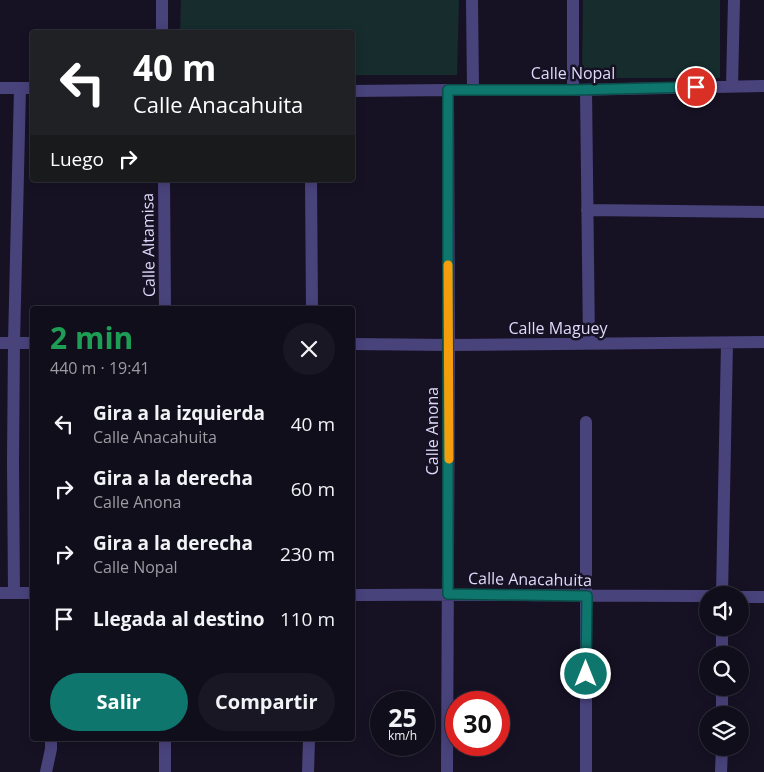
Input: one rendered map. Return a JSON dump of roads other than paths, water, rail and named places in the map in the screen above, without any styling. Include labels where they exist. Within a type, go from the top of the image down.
[{"type":"street","points":[[162,0],[162,30]]},
{"type":"street","points":[[472,0],[473,90]]},
{"type":"street","points":[[573,0],[587,210],[589,344]]},
{"type":"street","points":[[732,86],[734,0]]},
{"type":"street","name":"Calle Nopal","points":[[355,91],[580,90],[764,86]]},
{"type":"street","points":[[0,88],[26,88],[14,343],[14,593]]},
{"type":"street","name":"Calle Anona","points":[[447,772],[448,90]]},
{"type":"street","name":"Calle Altamisa","points":[[164,182],[165,306]]},
{"type":"street","points":[[311,182],[312,306]]},
{"type":"street","points":[[587,210],[764,212]]},
{"type":"street","name":"Calle Maguey","points":[[355,344],[764,342]]},
{"type":"street","points":[[0,343],[30,343]]},
{"type":"street","points":[[722,586],[727,343]]},
{"type":"street","points":[[586,422],[586,772]]},
{"type":"street","points":[[0,593],[30,593]]},
{"type":"street","name":"Calle Anacahuita","points":[[355,595],[699,596]]},
{"type":"street","points":[[749,596],[764,597]]},
{"type":"street","points":[[46,772],[51,741]]},
{"type":"street","points":[[165,741],[165,772]]},
{"type":"street","points":[[308,772],[309,741]]},
{"type":"street","points":[[722,756],[722,772]]}]
